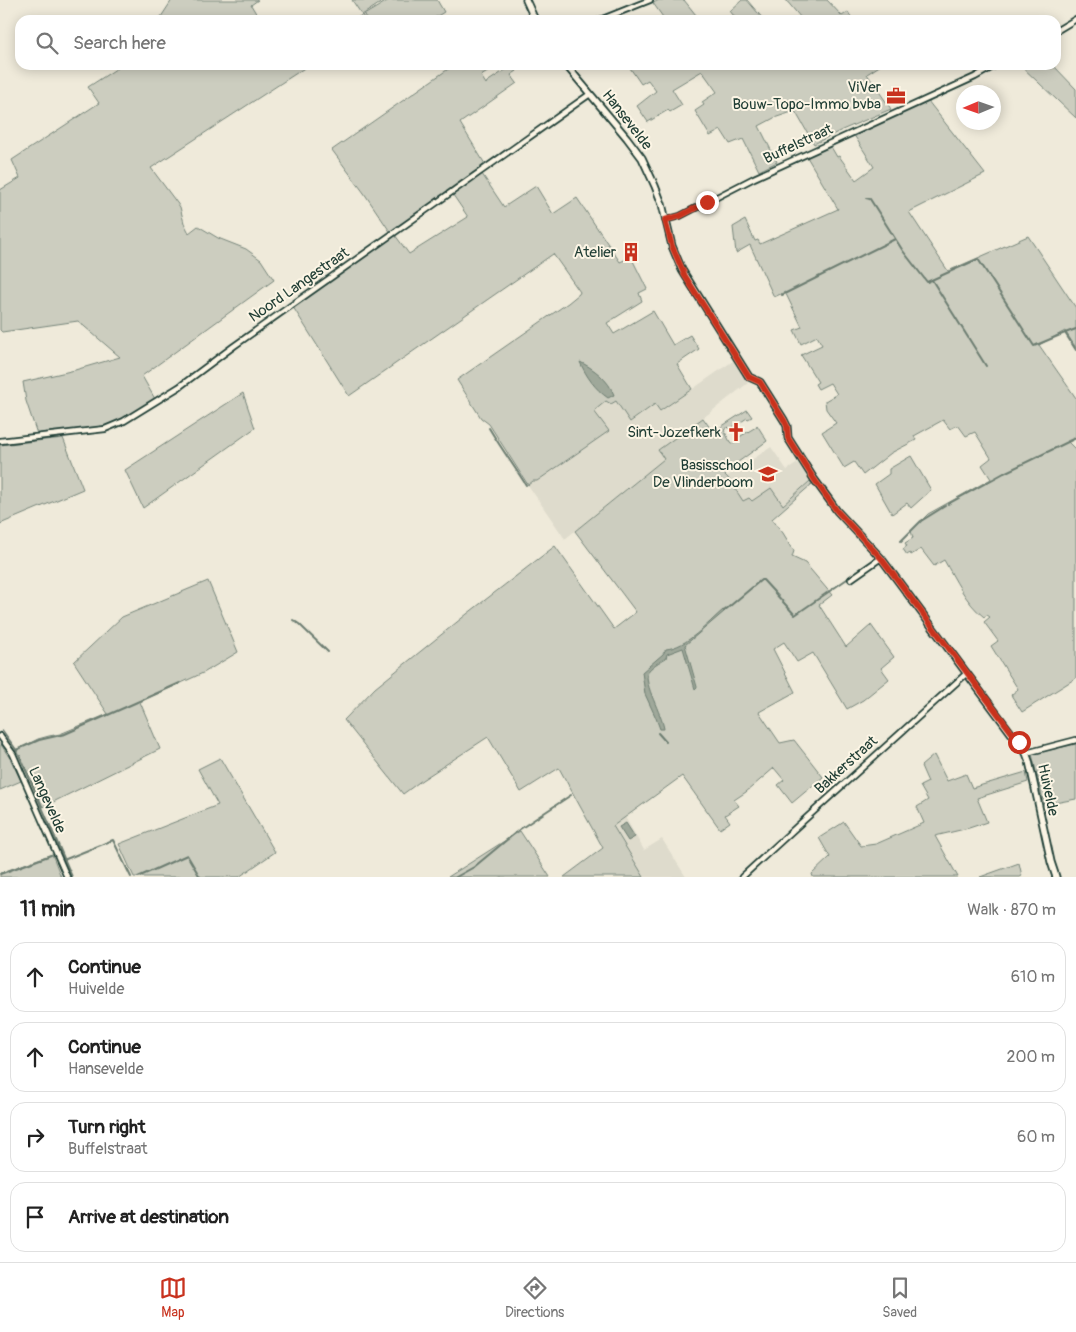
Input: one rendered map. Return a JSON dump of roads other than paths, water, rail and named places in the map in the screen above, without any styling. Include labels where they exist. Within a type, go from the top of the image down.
[{"type":"street","points":[[526,0],[533,15]]},
{"type":"street","points":[[612,15],[650,0]]},
{"type":"street","points":[[1061,28],[1076,19]]},
{"type":"street","name":"Hansevelde","points":[[570,70],[642,158],[662,204],[672,246],[682,270],[736,357]]},
{"type":"street","name":"Buffelstraat","points":[[665,220],[680,216],[754,178],[987,70]]},
{"type":"street","name":"Noord Langestraat","points":[[0,441],[105,429],[124,421],[179,387],[590,94]]},
{"type":"street","name":"Huivelde","points":[[736,357],[749,377],[760,382],[787,426],[788,438],[837,511],[881,558],[1026,752],[1056,877]]},
{"type":"street","points":[[851,580],[881,558]]},
{"type":"street","name":"Bakkerstraat","points":[[742,877],[968,673]]},
{"type":"street","name":"Langevelde","points":[[0,736],[13,754],[67,877]]},
{"type":"street","points":[[1026,752],[1076,740]]},
{"type":"waterway","points":[[866,198],[870,199],[903,251],[927,282],[978,259],[1034,346],[1065,333],[1076,350]]},
{"type":"waterway","points":[[782,295],[895,239]]},
{"type":"waterway","points":[[932,280],[986,366]]},
{"type":"waterway","points":[[1065,333],[1076,329]]},
{"type":"waterway","points":[[489,428],[526,485]]},
{"type":"waterway","points":[[948,504],[1004,473],[1076,438]]},
{"type":"waterway","points":[[901,541],[921,521],[945,506]]},
{"type":"waterway","points":[[858,571],[874,560]]},
{"type":"waterway","points":[[724,611],[763,580],[795,615],[850,577]]},
{"type":"waterway","points":[[293,620],[328,652]]},
{"type":"waterway","points":[[16,750],[39,740],[65,734],[180,683]]},
{"type":"waterway","points":[[2,730],[17,751]]},
{"type":"waterway","points":[[658,733],[666,742]]},
{"type":"waterway","points":[[20,756],[72,877]]},
{"type":"waterway","points":[[456,877],[474,867],[520,829],[571,795]]},
{"type":"waterway","points":[[66,859],[113,840],[131,877]]},
{"type":"waterway","points":[[0,874],[51,855]]},
{"type":"waterway","points":[[138,877],[187,855],[200,877]]},
{"type":"place","name":"ViVer Bouw-Topo-Immo bvba","points":[[896,96]]},
{"type":"place","name":"Atelier","points":[[631,252]]},
{"type":"place","name":"Sint-Jozefkerk","points":[[736,432]]},
{"type":"place","name":"Basisschool De Vlinderboom","points":[[768,474]]}]
